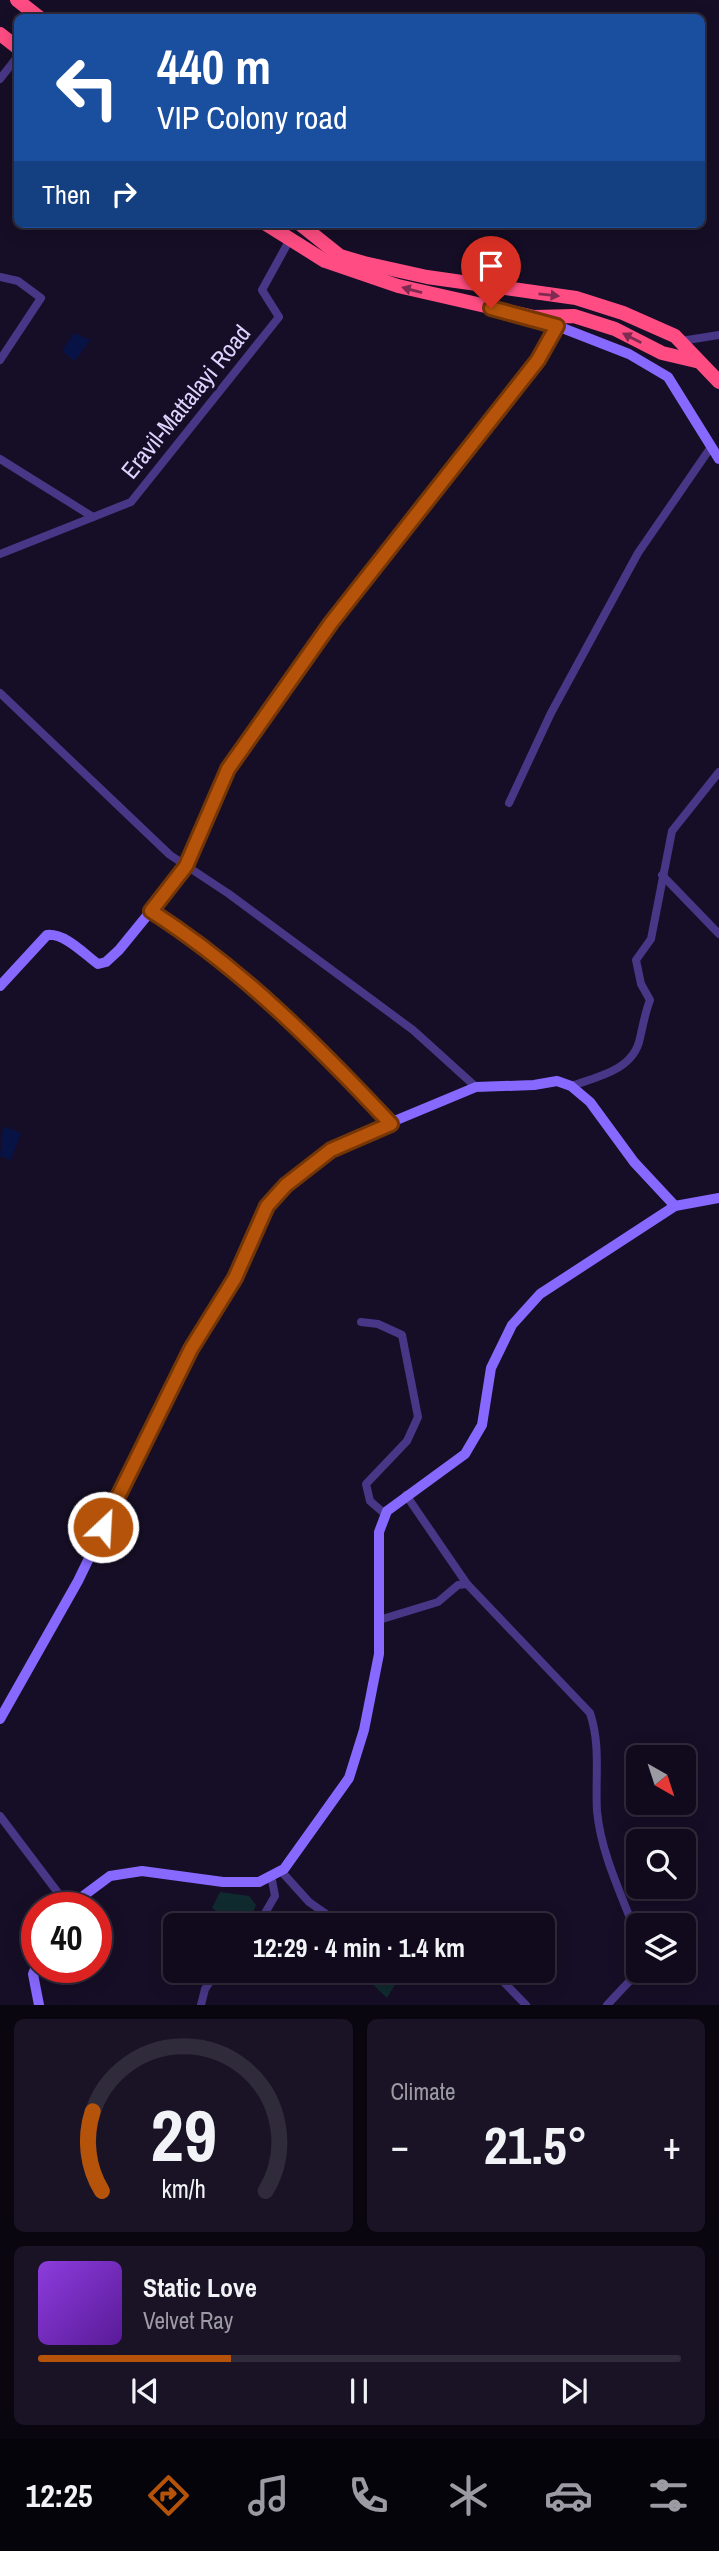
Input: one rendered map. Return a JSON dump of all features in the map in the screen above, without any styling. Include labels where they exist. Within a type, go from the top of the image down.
[{"type":"highway","points":[[17,0],[35,14]]},
{"type":"highway","points":[[0,34],[14,45]]},
{"type":"highway","points":[[271,228],[325,261],[398,286],[534,317],[574,316],[615,329],[662,353],[696,361]]},
{"type":"highway","points":[[304,228],[340,256],[364,263],[427,277],[576,298],[623,313],[675,336],[696,361],[719,382]]},
{"type":"street","points":[[0,79],[14,61]]},
{"type":"street","name":"Eravil-Mattalayi Road","points":[[0,554],[131,502],[279,317],[262,290],[289,241]]},
{"type":"street","points":[[0,277],[18,281],[41,298],[0,360]]},
{"type":"street","points":[[534,317],[629,354],[668,377],[719,459]]},
{"type":"street","points":[[0,986],[47,935],[55,934],[65,939],[98,964],[106,962],[151,911],[186,866],[228,769],[331,623],[538,360],[557,326]]},
{"type":"street","points":[[680,341],[719,335]]},
{"type":"street","points":[[509,803],[551,713],[638,553],[711,447]]},
{"type":"street","points":[[0,459],[93,517]]},
{"type":"street","points":[[0,693],[154,840],[413,1030],[476,1087]]},
{"type":"street","points":[[571,1086],[619,1069],[631,1059],[640,1039],[641,1026],[650,1000],[641,984],[636,960],[651,939],[672,831],[719,772]]},
{"type":"street","points":[[663,875],[719,934]]},
{"type":"street","points":[[151,911],[240,974],[342,1071],[391,1124]]},
{"type":"street","points":[[0,1719],[78,1581],[191,1349],[235,1278],[267,1206],[286,1185],[331,1150],[476,1087],[534,1086],[557,1081],[571,1086],[590,1102],[634,1162],[675,1206]]},
{"type":"street","points":[[89,1892],[110,1877],[142,1871],[223,1882],[259,1882],[276,1873],[349,1778],[367,1718],[379,1654],[379,1532],[386,1514],[406,1495],[465,1454],[482,1425],[491,1368],[512,1325],[540,1294],[675,1206],[719,1198]]},
{"type":"street","points":[[361,1322],[378,1324],[402,1335],[418,1416],[407,1441],[366,1484],[370,1501],[386,1514]]},
{"type":"street","points":[[406,1495],[467,1584],[541,1665],[590,1713],[597,1735],[597,1813],[609,1859],[629,1913]]},
{"type":"street","points":[[379,1620],[438,1602],[458,1585],[467,1584]]},
{"type":"street","points":[[0,1816],[57,1892]]},
{"type":"street","points":[[265,1913],[275,1896],[276,1873]]},
{"type":"street","points":[[276,1873],[325,1913]]},
{"type":"street","points":[[35,1983],[39,2005]]},
{"type":"street","points":[[201,2005],[209,1983]]},
{"type":"street","points":[[505,1983],[526,2005]]},
{"type":"street","points":[[607,2005],[628,1983]]},
{"type":"green space","points":[[220,1892],[249,1896],[256,1905],[253,1913],[219,1913],[212,1908]]},
{"type":"green space","points":[[371,1983],[396,1983],[387,1998]]},
{"type":"shaded area","points":[[74,333],[90,340],[75,361],[62,351]]},
{"type":"shaded area","points":[[3,1126],[21,1133],[11,1160],[0,1156]]},
{"type":"route","points":[[103,1527],[191,1349],[235,1278],[267,1206],[314,1161],[351,1139],[391,1124],[342,1071],[240,974],[215,953],[151,911],[186,866],[228,769],[331,623],[463,459],[538,360],[557,326],[534,317],[491,308]]}]
